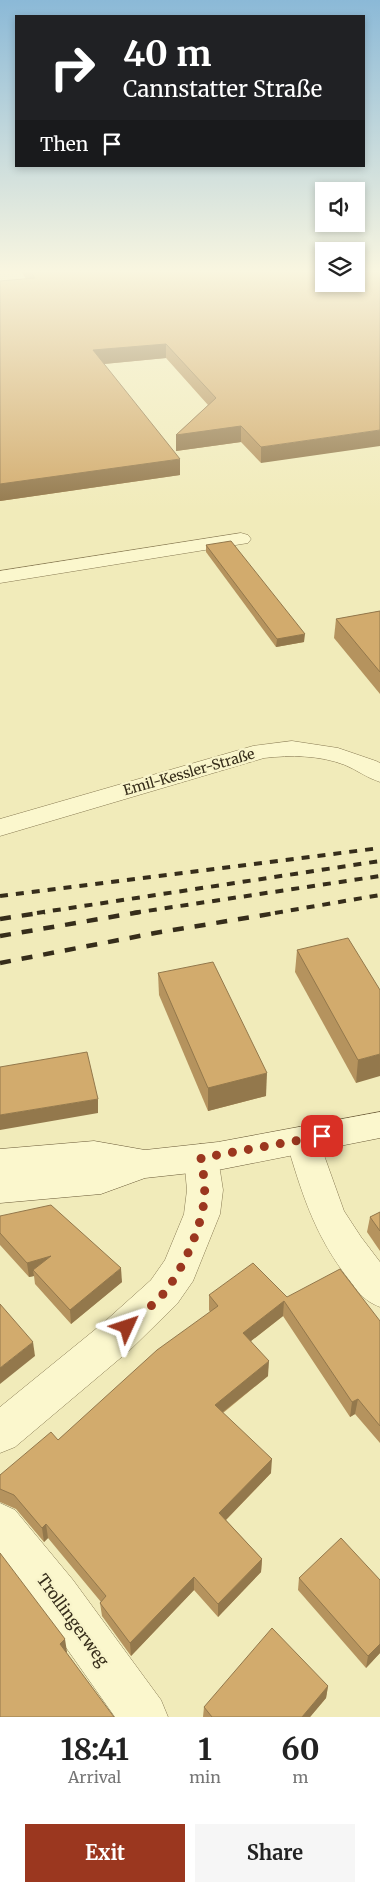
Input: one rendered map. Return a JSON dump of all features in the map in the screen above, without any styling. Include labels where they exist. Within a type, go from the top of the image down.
[{"type":"street","points":[[0,578],[241,539]]},
{"type":"street","name":"Emil-Kessler-Straße","points":[[0,827],[262,751],[293,749],[328,753],[354,761],[380,774]]},
{"type":"street","points":[[0,1188],[101,1179],[145,1164],[201,1158],[380,1125]]},
{"type":"street","points":[[303,1140],[320,1198],[333,1224],[344,1243],[380,1290]]},
{"type":"street","points":[[0,1164],[94,1155],[145,1164]]},
{"type":"street","points":[[0,1432],[116,1337],[164,1292],[180,1268],[202,1214],[205,1190],[201,1158]]},
{"type":"street","name":"Trollingerweg","points":[[0,1524],[57,1596],[144,1717]]},
{"type":"building","points":[[0,351],[94,351],[180,459],[0,484]]},
{"type":"building","points":[[173,351],[380,351],[380,430],[261,447],[241,426],[176,435],[216,398]]},
{"type":"building","points":[[231,541],[305,634],[277,639],[206,545]]},
{"type":"building","points":[[380,611],[380,672],[336,619]]},
{"type":"building","points":[[348,938],[380,990],[380,1054],[358,1060],[297,950]]},
{"type":"building","points":[[213,962],[267,1073],[208,1088],[158,973]]},
{"type":"building","points":[[87,1052],[98,1099],[0,1115],[0,1067]]},
{"type":"building","points":[[51,1205],[121,1268],[70,1310],[33,1270],[51,1256],[27,1263],[0,1233],[0,1216]]},
{"type":"building","points":[[380,1212],[380,1231],[370,1217]]},
{"type":"building","points":[[253,1263],[287,1297],[340,1269],[380,1321],[380,1426],[358,1399],[352,1402],[284,1301],[243,1333],[269,1361],[215,1405],[272,1459],[219,1513],[262,1559],[218,1604],[194,1577],[130,1643],[100,1603],[106,1596],[46,1524],[42,1528],[14,1495],[0,1489],[0,1475],[51,1432],[58,1440],[157,1350],[218,1306],[209,1295]]},
{"type":"building","points":[[0,1304],[33,1342],[0,1368]]},
{"type":"building","points":[[341,1538],[380,1580],[380,1644],[368,1656],[299,1578]]},
{"type":"building","points":[[0,1553],[65,1639],[60,1644],[114,1717],[0,1717]]},
{"type":"building","points":[[272,1628],[328,1686],[302,1717],[212,1717],[204,1707]]},
{"type":"railway","points":[[0,896],[380,848]]},
{"type":"railway","points":[[37,913],[380,861]]},
{"type":"railway","points":[[133,913],[380,876]]},
{"type":"railway","points":[[275,913],[380,895]]},
{"type":"railway","points":[[0,919],[45,912]]},
{"type":"railway","points":[[0,936],[140,912]]},
{"type":"railway","points":[[0,963],[155,933],[282,912]]},
{"type":"route","points":[[127,1327],[164,1292],[180,1268],[187,1253],[202,1214],[204,1201],[205,1190],[201,1158],[322,1136]]}]
